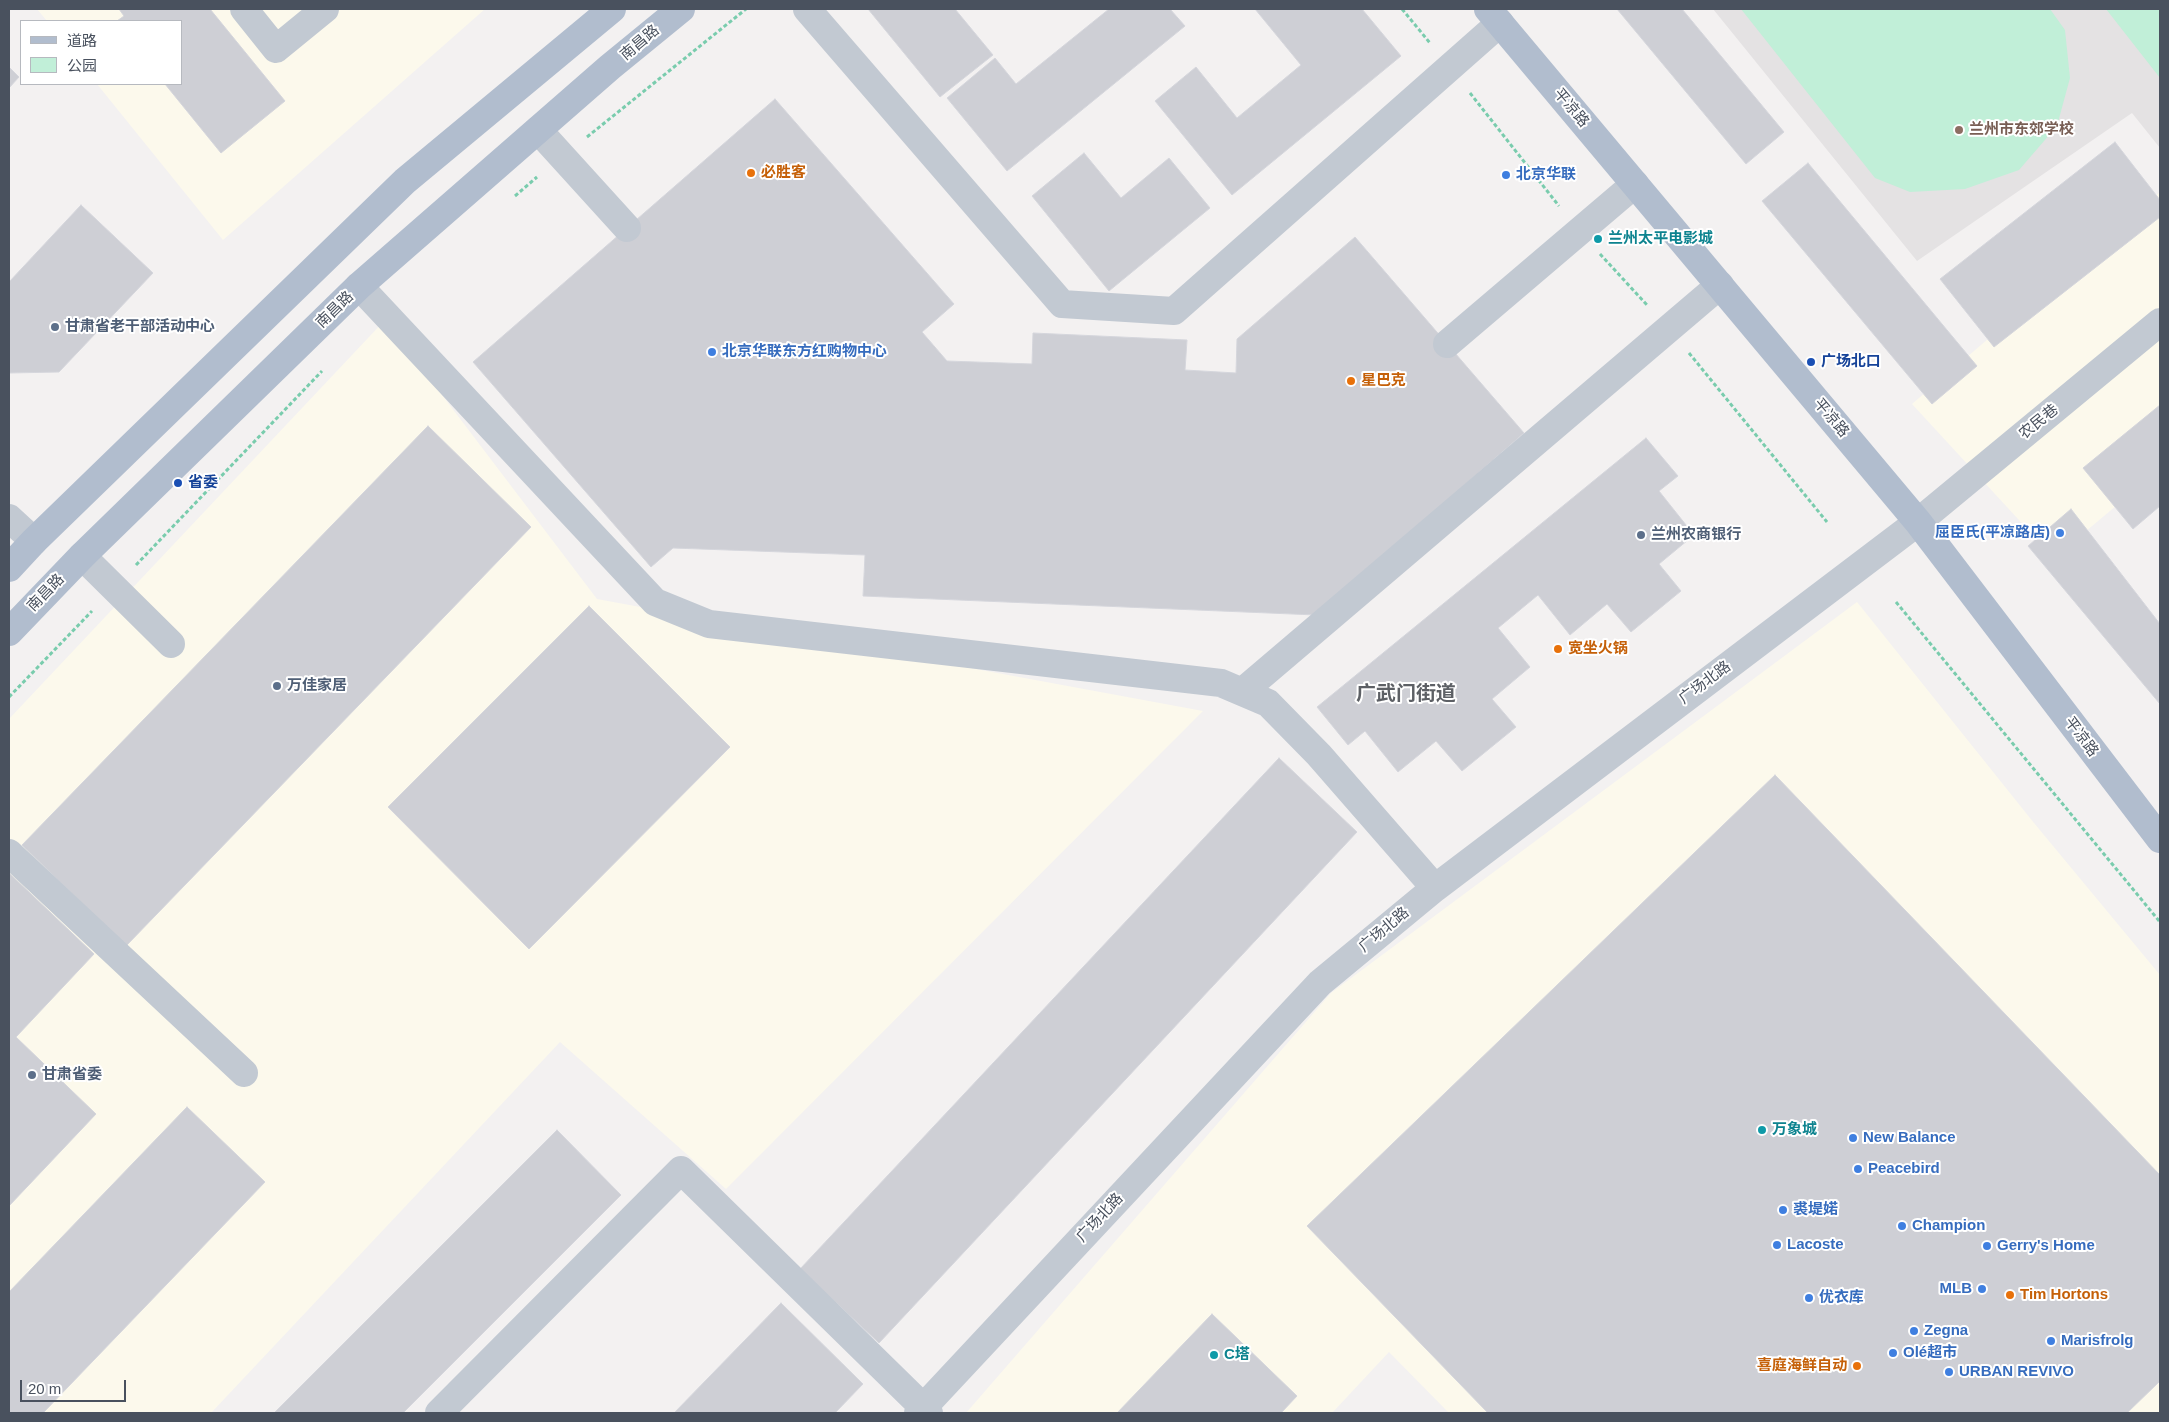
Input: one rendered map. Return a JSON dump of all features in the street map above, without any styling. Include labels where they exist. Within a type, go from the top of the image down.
[{"type":"main road","points":[[9,568],[34,541],[405,181],[612,9]]},
{"type":"main road","name":"南昌路","points":[[9,632],[82,556],[359,286],[538,130],[681,9]]},
{"type":"main road","name":"平凉路","points":[[1494,16],[1918,522],[2160,839]]},
{"type":"street","points":[[244,9],[276,48],[325,9]]},
{"type":"street","points":[[807,9],[1062,304],[1174,311],[1450,68],[1494,16]]},
{"type":"street","points":[[538,130],[627,228]]},
{"type":"street","points":[[1448,344],[1635,184]]},
{"type":"street","points":[[1242,692],[1720,285]]},
{"type":"street","points":[[359,286],[655,602],[709,624],[1221,683],[1268,703],[1313,749],[1435,888]]},
{"type":"street","name":"农民巷","points":[[1918,522],[2160,322]]},
{"type":"street","points":[[9,518],[34,541]]},
{"type":"street","name":"广场北路","points":[[923,1411],[1320,983],[1435,888],[1918,522]]},
{"type":"street","points":[[82,556],[171,644]]},
{"type":"street","points":[[9,853],[244,1073]]},
{"type":"street","points":[[440,1413],[680,1170],[923,1411]]},
{"type":"path","points":[[1402,9],[1579,231],[1669,329],[1827,522]]},
{"type":"path","points":[[1896,602],[2160,922]]},
{"type":"shaded area","points":[[37,9],[485,9],[223,240],[98,85],[182,85],[182,20],[46,20]]},
{"type":"shaded area","name":"兰州市东郊学校","points":[[1713,9],[2160,9],[2160,148],[2132,113],[1917,261]]},
{"type":"shaded area","points":[[2160,192],[2160,469],[2054,558],[1912,404]]},
{"type":"shaded area","points":[[385,320],[597,599],[1203,711],[726,1189],[560,1042],[211,1413],[9,1413],[9,719]]},
{"type":"shaded area","points":[[1857,602],[2034,823],[2160,975],[2160,1413],[1449,1413],[1389,1352],[1332,1413],[966,1413],[1331,993]]},
{"type":"green space","name":"兰州市东郊学校","points":[[1741,9],[2050,9],[2065,30],[2070,78],[2057,126],[2019,170],[1965,189],[1910,192],[1875,178]]},
{"type":"green space","points":[[2106,9],[2160,9],[2160,78]]},
{"type":"building","points":[[119,9],[210,9],[285,101],[221,153],[166,85],[182,85],[182,20],[118,20],[124,16]]},
{"type":"building","points":[[868,9],[955,9],[993,55],[940,97]]},
{"type":"building","points":[[1109,9],[1170,9],[1185,26],[1007,171],[947,98],[995,58],[1016,84]]},
{"type":"building","points":[[1255,9],[1362,9],[1401,56],[1232,195],[1155,101],[1196,67],[1237,118],[1301,65]]},
{"type":"building","points":[[1617,9],[1682,9],[1784,132],[1746,164]]},
{"type":"building","points":[[9,67],[19,77],[9,88]]},
{"type":"building","name":"北京华联东方红购物中心","points":[[775,99],[954,304],[922,332],[947,361],[1032,364],[1033,333],[1187,340],[1185,370],[1236,373],[1237,339],[1355,237],[1524,433],[1316,615],[863,596],[865,555],[673,548],[651,567],[473,362]]},
{"type":"building","points":[[2115,142],[2160,200],[2160,217],[1994,347],[1940,279]]},
{"type":"building","points":[[1084,153],[1121,198],[1169,158],[1210,208],[1109,291],[1032,196]]},
{"type":"building","points":[[1808,163],[1977,366],[1932,404],[1762,201]]},
{"type":"building","name":"甘肃省老干部活动中心","points":[[81,205],[153,273],[59,372],[9,373],[9,282]]},
{"type":"building","points":[[2160,405],[2160,506],[2133,529],[2083,468]]},
{"type":"building","name":"万佳家居","points":[[428,426],[531,527],[126,946],[22,845]]},
{"type":"building","points":[[1646,438],[1678,476],[1659,491],[1694,535],[1659,564],[1681,591],[1631,632],[1607,604],[1570,635],[1538,595],[1498,628],[1530,667],[1492,699],[1516,727],[1462,771],[1436,741],[1398,772],[1365,731],[1348,745],[1317,707]]},
{"type":"building","points":[[2071,509],[2160,624],[2160,704],[2028,546]]},
{"type":"building","points":[[589,606],[730,747],[529,949],[388,807]]},
{"type":"building","points":[[1279,758],[1357,832],[879,1343],[800,1269]]},
{"type":"building","name":"万象城","points":[[1775,775],[2160,1175],[2160,1381],[2127,1413],[1488,1413],[1307,1226]]},
{"type":"building","name":"甘肃省委","points":[[9,873],[94,954],[16,1037],[96,1114],[9,1206]]},
{"type":"building","points":[[187,1107],[265,1182],[43,1413],[9,1413],[9,1292]]},
{"type":"building","points":[[557,1130],[621,1195],[403,1413],[274,1413]]},
{"type":"building","points":[[781,1303],[863,1384],[835,1413],[674,1413]]},
{"type":"building","name":"C塔","points":[[1212,1314],[1297,1396],[1281,1413],[1117,1413]]},
{"type":"place","name":"兰州市东郊学校","points":[[1959,130]]},
{"type":"place","name":"必胜客","points":[[751,173]]},
{"type":"place","name":"北京华联","points":[[1506,175]]},
{"type":"place","name":"兰州太平电影城","points":[[1598,239]]},
{"type":"place","name":"甘肃省老干部活动中心","points":[[55,327]]},
{"type":"place","name":"北京华联东方红购物中心","points":[[712,352]]},
{"type":"place","name":"广场北口","points":[[1811,362]]},
{"type":"place","name":"星巴克","points":[[1351,381]]},
{"type":"place","name":"省委","points":[[178,483]]},
{"type":"place","name":"屈臣氏(平凉路店)","points":[[2060,533]]},
{"type":"place","name":"兰州农商银行","points":[[1641,535]]},
{"type":"place","name":"宽坐火锅","points":[[1558,649]]},
{"type":"place","name":"万佳家居","points":[[277,686]]},
{"type":"place","name":"甘肃省委","points":[[32,1075]]},
{"type":"place","name":"万象城","points":[[1762,1130]]},
{"type":"place","name":"New Balance","points":[[1853,1138]]},
{"type":"place","name":"Peacebird","points":[[1858,1169]]},
{"type":"place","name":"裘堤婼","points":[[1783,1210]]},
{"type":"place","name":"Champion","points":[[1902,1226]]},
{"type":"place","name":"Lacoste","points":[[1777,1245]]},
{"type":"place","name":"Gerry's Home","points":[[1987,1246]]},
{"type":"place","name":"MLB","points":[[1982,1289]]},
{"type":"place","name":"Tim Hortons","points":[[2010,1295]]},
{"type":"place","name":"优衣库","points":[[1809,1298]]},
{"type":"place","name":"Zegna","points":[[1914,1331]]},
{"type":"place","name":"Marisfrolg","points":[[2051,1341]]},
{"type":"place","name":"Olé超市","points":[[1893,1353]]},
{"type":"place","name":"C塔","points":[[1214,1355]]},
{"type":"place","name":"喜庭海鲜自动","points":[[1857,1366]]},
{"type":"place","name":"URBAN REVIVO","points":[[1949,1372]]},
{"type":"district","name":"广武门街道","points":[[1406,694]]}]
